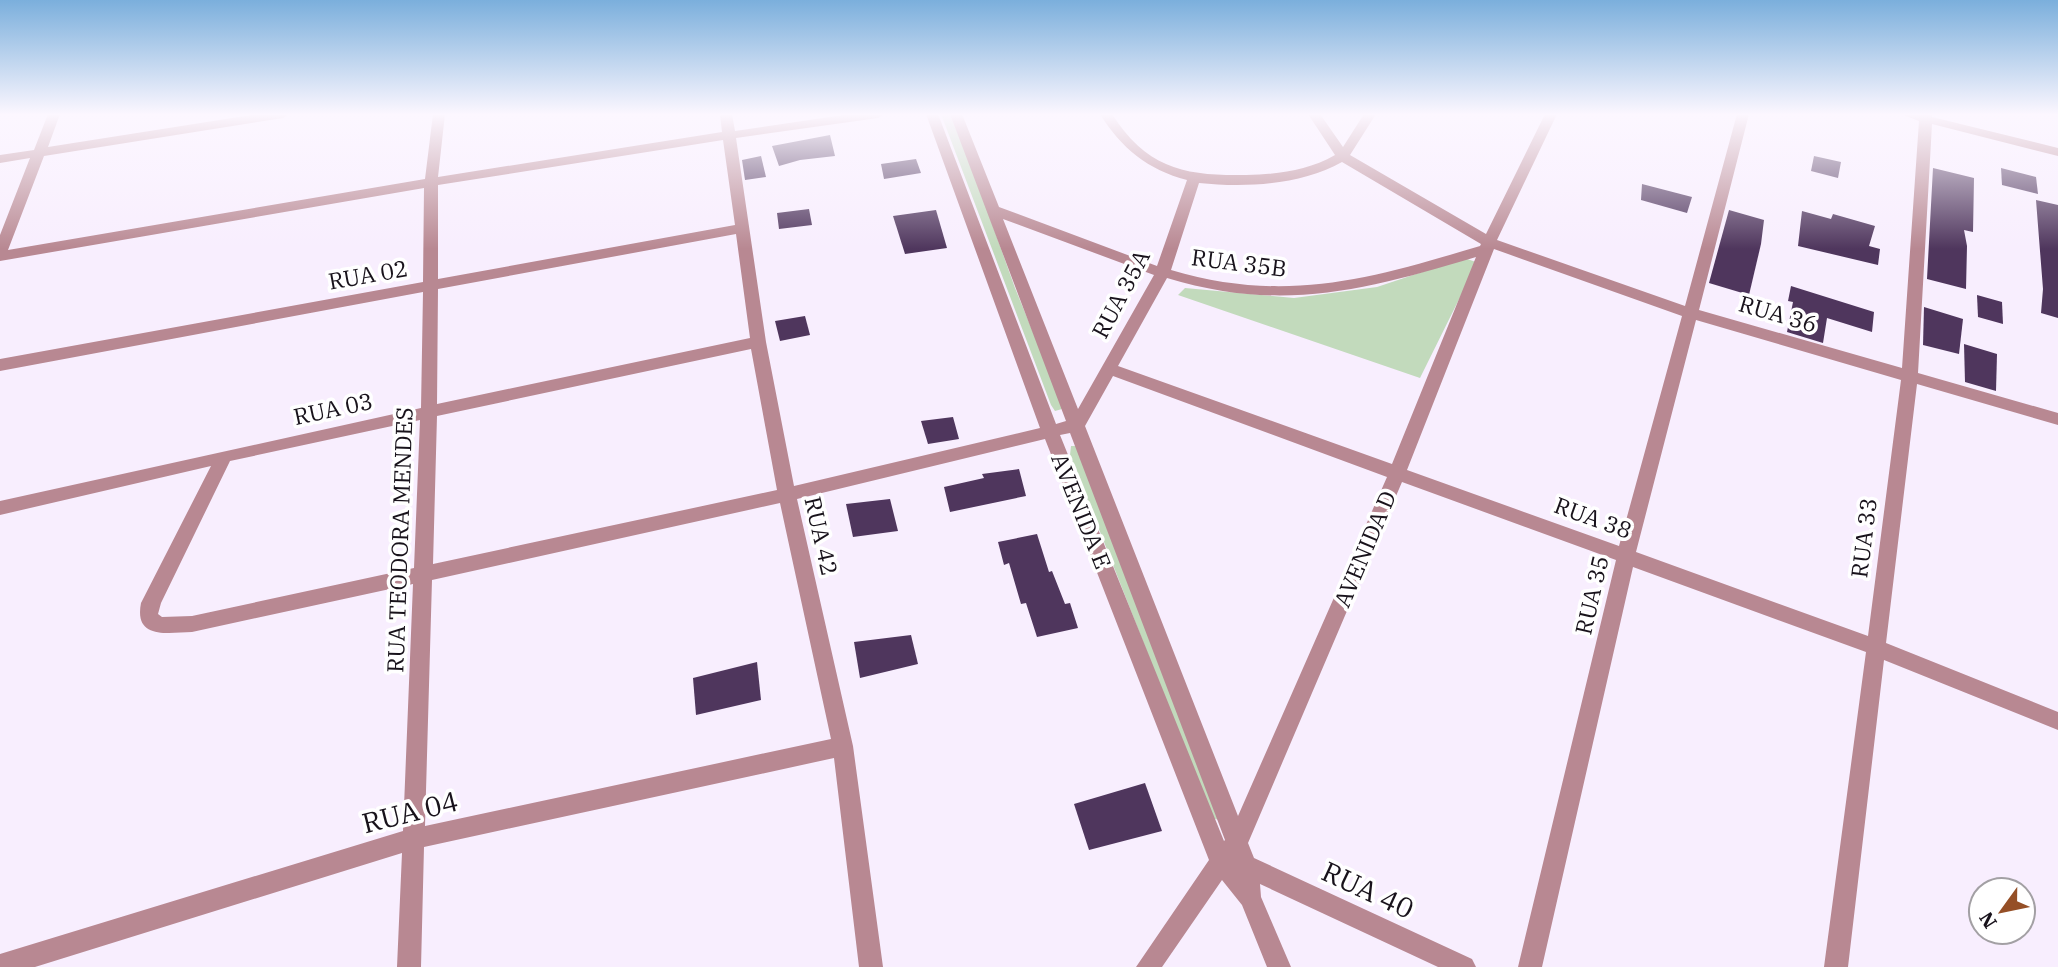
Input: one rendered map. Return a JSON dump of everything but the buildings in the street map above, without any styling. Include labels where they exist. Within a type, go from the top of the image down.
[{"type":"street","points":[[0,255],[38,159]]},
{"type":"street","name":"RUA TEODORA MENDES","points":[[409,967],[429,414],[431,182],[434,159]]},
{"type":"street","points":[[0,255],[573,159]]},
{"type":"street","name":"RUA 42","points":[[732,159],[758,342],[787,495],[843,746],[871,967]]},
{"type":"street","name":"AVENIDA E","points":[[949,159],[1050,431],[1221,862],[1250,897]]},
{"type":"street","name":"AVENIDA E","points":[[974,159],[1246,866],[1250,897],[1279,967]]},
{"type":"street","points":[[1147,159],[1163,168],[1194,178],[1262,179],[1294,175],[1334,159]]},
{"type":"street","name":"RUA 36","points":[[1347,159],[1488,245],[1690,313],[2058,419]]},
{"type":"street","name":"AVENIDA D","points":[[1148,967],[1237,843],[1397,474],[1488,245],[1529,159]]},
{"type":"street","name":"RUA 35","points":[[1530,967],[1626,555],[1731,159]]},
{"type":"street","name":"RUA 33","points":[[1836,967],[1910,375],[1923,159]]},
{"type":"street","name":"RUA 35A","points":[[1077,425],[1162,274],[1194,178]]},
{"type":"street","name":"RUA 35B","points":[[993,210],[1162,274],[1211,286],[1295,292],[1383,279],[1488,245]]},
{"type":"street","name":"RUA 02","points":[[0,365],[743,228]]},
{"type":"street","name":"RUA 03","points":[[0,508],[224,456],[758,342]]},
{"type":"street","name":"RUA 38","points":[[1108,368],[1875,647],[2058,721]]},
{"type":"street","points":[[224,456],[151,603],[148,618],[159,625],[192,624],[787,495],[1077,425]]},
{"type":"street","points":[[1151,685],[1173,677]]},
{"type":"street","name":"RUA 04","points":[[0,966],[413,839],[843,746]]},
{"type":"street","name":"RUA 40","points":[[1246,866],[1464,967]]},
{"type":"green space","points":[[958,159],[969,159],[1062,409],[1055,411]]},
{"type":"green space","points":[[1464,258],[1476,262],[1476,265],[1420,378],[1178,295],[1185,288],[1294,298],[1377,287]]},
{"type":"green space","points":[[1071,446],[1076,446],[1219,820],[1212,818],[1070,455]]}]
